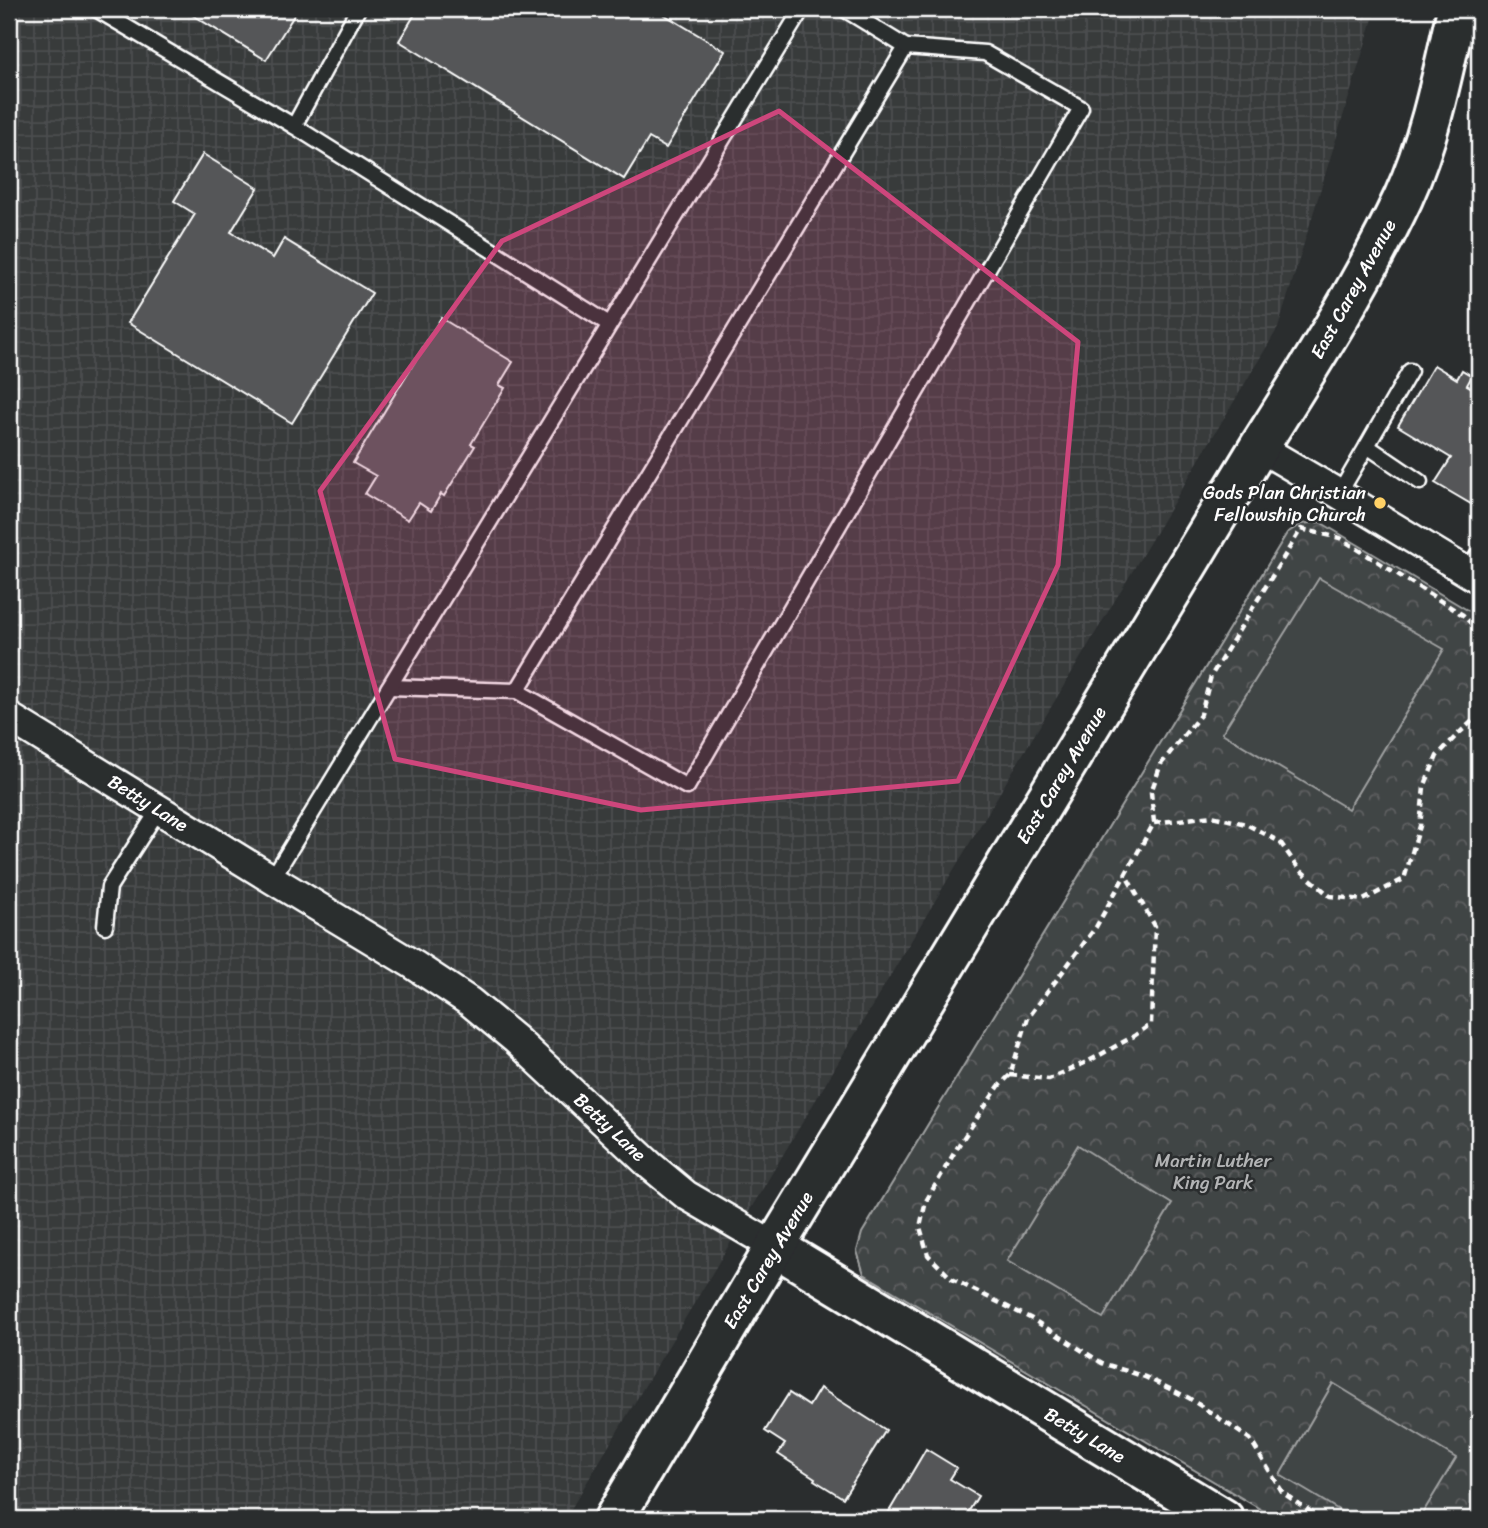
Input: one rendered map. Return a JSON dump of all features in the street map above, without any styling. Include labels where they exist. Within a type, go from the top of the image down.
[{"type":"main road","name":"East Carey Avenue","points":[[614,1519],[775,1247],[1364,274],[1404,196],[1426,137],[1457,9]]},
{"type":"main road","name":"Betty Lane","points":[[775,1247],[1224,1519]]},
{"type":"street","points":[[1259,447],[1475,568]]},
{"type":"street","name":"Betty Lane","points":[[9,717],[470,1002],[516,1040],[651,1166],[686,1195],[775,1247]]},
{"type":"lane","points":[[96,9],[293,126],[609,324]]},
{"type":"lane","points":[[293,126],[358,9]]},
{"type":"lane","points":[[272,879],[802,9]]},
{"type":"lane","points":[[389,687],[517,691],[687,787],[1081,108],[985,53],[906,47],[844,9]]},
{"type":"lane","points":[[517,691],[906,47]]},
{"type":"lane","points":[[1339,494],[1410,371]]},
{"type":"lane","points":[[1367,446],[1420,482]]},
{"type":"lane","points":[[105,926],[109,887],[159,810]]},
{"type":"path","points":[[1322,1519],[1283,1493],[1250,1439],[1189,1398],[1145,1377],[1102,1363],[1032,1319],[952,1279],[928,1255],[920,1227],[926,1201],[960,1143],[999,1086],[1010,1075],[1028,1018],[1096,926],[1154,823],[1151,792],[1161,764],[1201,714],[1210,676],[1301,529],[1340,538],[1463,615],[1479,632]]},
{"type":"path","points":[[1154,823],[1212,816],[1246,824],[1280,842],[1299,869],[1331,895],[1363,900],[1404,879],[1420,826],[1424,787],[1437,756],[1479,715]]},
{"type":"path","points":[[1010,1075],[1049,1079],[1089,1061],[1150,1024],[1155,926],[1125,874]]},
{"type":"highlighted area","points":[[779,111],[1078,342],[1058,565],[958,781],[641,810],[395,759],[320,491],[502,241]]},
{"type":"shaded area","points":[[9,9],[1376,9],[1278,328],[565,1519],[9,1519]]},
{"type":"green space","name":"Martin Luther King Park","points":[[1320,522],[1479,617],[1479,1519],[1277,1519],[864,1274],[857,1251],[862,1233],[1287,533],[1301,524]]},
{"type":"green space","points":[[1319,578],[1444,649],[1348,809],[1222,733]]},
{"type":"green space","points":[[1078,1145],[1172,1204],[1103,1318],[1007,1261]]},
{"type":"green space","points":[[1333,1383],[1456,1458],[1419,1519],[1354,1519],[1280,1475]]},
{"type":"building","points":[[192,9],[298,9],[266,60],[189,13]]},
{"type":"building","points":[[418,9],[655,9],[725,51],[666,148],[649,138],[624,179],[399,41]]},
{"type":"building","points":[[203,154],[258,188],[231,232],[273,258],[284,239],[372,293],[292,423],[128,323],[195,214],[174,201]]},
{"type":"building","points":[[441,318],[513,362],[499,385],[505,388],[471,444],[475,446],[444,496],[441,494],[431,511],[419,503],[408,520],[365,494],[376,476],[353,463]]},
{"type":"building","points":[[1434,365],[1457,379],[1462,370],[1472,376],[1467,385],[1474,389],[1479,380],[1479,503],[1476,507],[1435,483],[1451,458],[1398,426]]},
{"type":"building","points":[[820,1388],[886,1430],[843,1498],[778,1454],[785,1444],[765,1431],[789,1393],[809,1406]]},
{"type":"building","points":[[926,1449],[957,1468],[950,1479],[978,1496],[964,1519],[895,1519],[887,1515]]},
{"type":"place","name":"Gods Plan Christian Fellowship Church","points":[[1380,503]]}]
